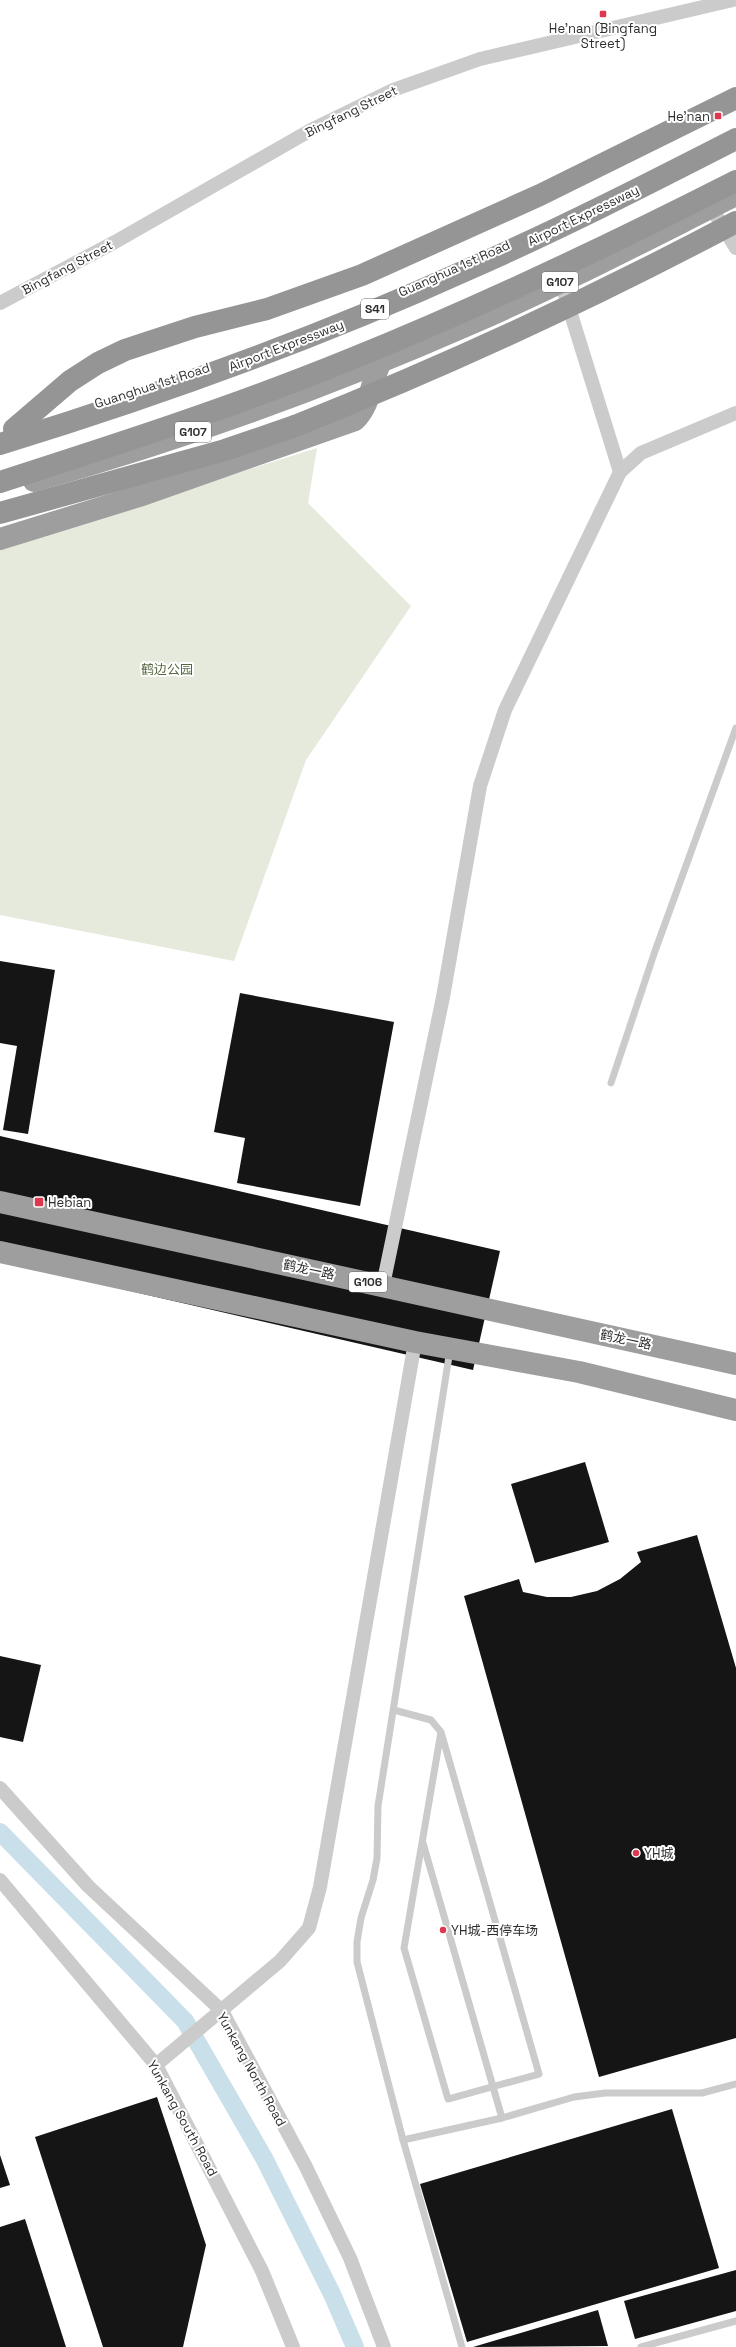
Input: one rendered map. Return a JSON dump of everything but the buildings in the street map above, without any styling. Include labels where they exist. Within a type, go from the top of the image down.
[{"type":"highway","points":[[5,435],[70,381],[98,363],[125,350],[195,327],[267,309],[362,275],[540,195],[736,98]]},
{"type":"highway","name":"Guanghua 1st Road","points":[[5,435],[211,365],[370,305],[532,233],[736,128]]},
{"type":"highway","name":"Airport Expressway","points":[[5,435],[208,375],[408,296],[577,219],[736,139]]},
{"type":"highway","points":[[0,482],[154,432],[352,359],[514,289],[736,181]]},
{"type":"highway","name":"G107","points":[[0,491],[90,466],[182,436],[283,400],[381,362],[476,322],[561,282],[736,195]]},
{"type":"highway","points":[[0,513],[225,450],[295,426],[382,392],[493,343],[586,299],[736,222]]},
{"type":"highway","points":[[0,539],[139,496],[356,420],[362,413],[374,376],[381,362]]},
{"type":"highway","name":"鹤龙一路","points":[[0,1202],[383,1285],[736,1364]]},
{"type":"highway","points":[[0,1252],[450,1350],[578,1372],[736,1410]]},
{"type":"street","name":"Bingfang Street","points":[[0,303],[114,242],[311,130],[393,90],[480,59],[733,0]]},
{"type":"street","points":[[711,207],[736,248]]},
{"type":"street","points":[[561,282],[620,472]]},
{"type":"street","points":[[383,1285],[443,997],[480,786],[505,710],[620,472],[641,453],[736,413]]},
{"type":"street","points":[[156,2065],[280,1961],[309,1928],[320,1887],[414,1342]]},
{"type":"street","name":"Yunkang North Road","points":[[0,1788],[88,1886],[222,2011],[306,2165],[350,2258],[384,2347]]},
{"type":"street","name":"Yunkang South Road","points":[[0,1880],[156,2065],[262,2271],[293,2347]]},
{"type":"lane","points":[[611,1082],[655,951],[736,728]]},
{"type":"lane","points":[[450,1350],[378,1806],[377,1858],[373,1880],[361,1918],[357,1942],[357,1962],[403,2140],[462,2347]]},
{"type":"lane","points":[[394,1710],[430,1720],[441,1732],[539,2074],[448,2099],[404,1948],[441,1732]]},
{"type":"lane","points":[[422,1841],[502,2118]]},
{"type":"lane","points":[[403,2140],[502,2118],[574,2097],[605,2093],[702,2093],[736,2084]]},
{"type":"lane","points":[[641,2347],[736,2321]]},
{"type":"green space","name":"鹤边公园","points":[[317,448],[308,503],[411,606],[306,760],[234,961],[0,915],[0,547]]},
{"type":"waterway","points":[[0,1832],[185,2021],[264,2158],[332,2294],[355,2347]]},
{"type":"place","name":"He'nan (Bingfang Street)","points":[[603,14]]},
{"type":"place","name":"He'nan","points":[[718,116]]},
{"type":"place","name":"Hebian","points":[[39,1202]]},
{"type":"place","name":"YH城","points":[[636,1853]]},
{"type":"place","name":"YH城-西停车场","points":[[443,1930]]}]
